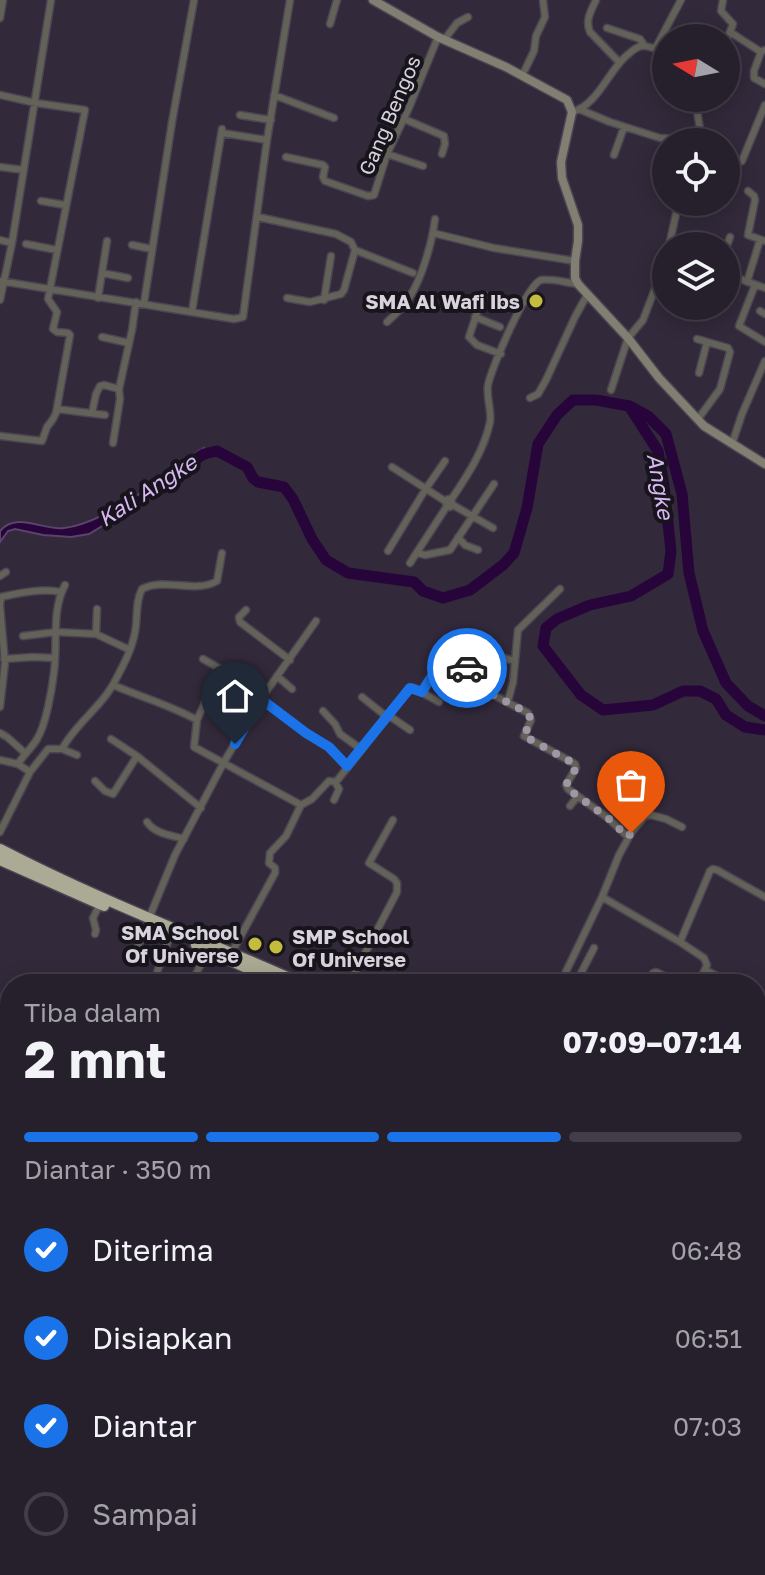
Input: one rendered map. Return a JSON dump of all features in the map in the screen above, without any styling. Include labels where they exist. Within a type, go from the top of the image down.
[{"type":"highway","points":[[0,849],[100,904],[232,952],[281,974]]},
{"type":"highway","points":[[0,860],[149,921],[260,974]]},
{"type":"main road","points":[[373,0],[441,39],[562,96],[577,111],[561,162],[562,178],[578,225],[575,261],[578,284],[704,426],[765,464]]},
{"type":"street","points":[[0,18],[3,0]]},
{"type":"street","points":[[0,300],[36,103],[51,0]]},
{"type":"street","points":[[113,443],[119,389],[152,249],[194,0]]},
{"type":"street","points":[[2,282],[234,319],[243,317],[290,0]]},
{"type":"street","points":[[330,24],[337,0]]},
{"type":"street","points":[[389,10],[395,0]]},
{"type":"street","points":[[522,76],[545,17],[543,0]]},
{"type":"street","points":[[596,0],[587,26],[619,62]]},
{"type":"street","points":[[668,24],[681,0]]},
{"type":"street","points":[[723,0],[722,13],[733,24]]},
{"type":"street","points":[[441,39],[468,17]]},
{"type":"street","points":[[607,28],[640,39],[644,45],[652,48]]},
{"type":"street","points":[[740,38],[763,51],[754,78],[765,84]]},
{"type":"street","name":"Gang Bengos","points":[[286,157],[323,165],[325,181],[371,197],[374,195],[387,154],[441,39]]},
{"type":"street","points":[[577,111],[594,97],[619,62],[644,45]]},
{"type":"street","points":[[0,95],[85,110],[50,290],[49,302],[57,312],[53,329],[70,335],[57,409],[42,441],[0,436]]},
{"type":"street","points":[[274,95],[334,118]]},
{"type":"street","points":[[740,163],[765,105]]},
{"type":"street","points":[[577,111],[652,136]]},
{"type":"street","points":[[240,115],[271,120]]},
{"type":"street","points":[[404,119],[444,136],[442,154]]},
{"type":"street","points":[[614,155],[624,127]]},
{"type":"street","points":[[192,311],[222,131],[267,140]]},
{"type":"street","points":[[387,154],[423,166]]},
{"type":"street","points":[[0,167],[24,170]]},
{"type":"street","points":[[747,282],[763,241],[748,235],[755,200],[748,191]]},
{"type":"street","points":[[41,201],[65,205]]},
{"type":"street","points":[[258,217],[336,234],[351,242],[355,250],[413,273]]},
{"type":"street","points":[[387,322],[407,301],[433,233],[435,219]]},
{"type":"street","points":[[433,233],[494,248],[575,261]]},
{"type":"street","points":[[0,240],[12,243]]},
{"type":"street","points":[[98,298],[107,241]]},
{"type":"street","points":[[26,244],[57,250]]},
{"type":"street","points":[[132,245],[152,249]]},
{"type":"street","points":[[287,298],[310,302],[336,297],[344,290],[355,250]]},
{"type":"street","points":[[324,300],[331,256]]},
{"type":"street","points":[[102,273],[128,278]]},
{"type":"street","points":[[740,279],[765,288]]},
{"type":"street","points":[[410,563],[476,460],[490,420],[489,383],[520,308],[532,288],[542,280],[578,284]]},
{"type":"street","points":[[755,285],[739,326],[765,342]]},
{"type":"street","points":[[530,398],[538,394],[546,380],[587,295]]},
{"type":"street","points":[[501,354],[471,341],[469,337],[482,298],[487,296],[520,308]]},
{"type":"street","points":[[611,390],[628,338],[643,320],[652,297]]},
{"type":"street","points":[[475,317],[500,327]]},
{"type":"street","points":[[102,337],[129,343]]},
{"type":"street","points":[[697,339],[728,348],[730,352],[720,389],[698,419]]},
{"type":"street","points":[[699,373],[707,342]]},
{"type":"street","points":[[732,444],[765,361]]},
{"type":"street","points":[[92,413],[100,386],[119,389]]},
{"type":"street","points":[[57,409],[105,415]]},
{"type":"street","points":[[388,551],[445,461]]},
{"type":"street","points":[[392,467],[425,490],[493,528]]},
{"type":"street","points":[[450,550],[494,484]]},
{"type":"street","points":[[458,537],[465,545],[478,550]]},
{"type":"street","points":[[417,553],[425,555],[465,545]]},
{"type":"street","points":[[62,749],[113,685],[130,650],[142,589],[153,585],[214,583],[222,553]]},
{"type":"street","points":[[0,707],[4,683],[1,597],[63,589],[57,610],[54,674],[42,726],[37,740],[18,764]]},
{"type":"street","points":[[508,701],[518,630],[560,589]]},
{"type":"street","points":[[96,634],[97,609]]},
{"type":"street","points":[[246,610],[239,617],[240,622],[290,660]]},
{"type":"street","points":[[132,959],[175,855],[224,762],[239,746],[263,696],[316,621]]},
{"type":"street","points":[[23,636],[56,632],[96,634],[130,650]]},
{"type":"street","points":[[470,668],[482,651],[515,661]]},
{"type":"street","points":[[4,659],[54,658]]},
{"type":"street","points":[[203,659],[263,696],[306,733],[329,747],[347,766]]},
{"type":"street","points":[[422,692],[438,669],[470,668],[483,677],[482,689],[528,713],[531,720],[524,736],[575,764],[576,768],[566,785],[568,789],[628,837]]},
{"type":"street","points":[[220,669],[197,720],[194,747],[301,805]]},
{"type":"street","points":[[277,676],[292,689]]},
{"type":"street","points":[[113,685],[197,720]]},
{"type":"street","points":[[335,782],[410,688],[439,702]]},
{"type":"street","points":[[362,697],[410,730]]},
{"type":"street","points":[[323,711],[340,734],[361,749]]},
{"type":"street","points":[[0,733],[25,753]]},
{"type":"street","points":[[111,739],[201,808]]},
{"type":"street","points":[[0,832],[30,772],[48,749],[62,749],[77,755]]},
{"type":"street","points":[[95,781],[113,794],[137,756]]},
{"type":"street","points":[[0,760],[18,764],[30,772]]},
{"type":"street","points":[[232,952],[275,873],[275,868],[269,863],[270,853],[286,836],[301,805],[312,799],[329,781],[335,782]]},
{"type":"street","points":[[334,800],[339,789],[335,782]]},
{"type":"street","points":[[570,806],[577,797]]},
{"type":"street","points":[[565,974],[628,837],[645,816],[651,815],[682,827]]},
{"type":"street","points":[[354,974],[397,892],[394,879],[369,863],[393,820]]},
{"type":"street","points":[[147,822],[156,831],[184,839]]},
{"type":"street","points":[[680,942],[713,869],[765,897]]},
{"type":"street","points":[[602,897],[704,958],[707,962],[703,974]]},
{"type":"street","points":[[95,934],[93,918],[100,904]]},
{"type":"street","points":[[157,974],[171,933]]},
{"type":"street","points":[[581,974],[594,948]]},
{"type":"street","points":[[196,974],[208,950]]},
{"type":"street","points":[[705,970],[713,974]]},
{"type":"water","name":"Kali Angke","points":[[204,448],[208,456],[198,462],[190,473],[89,534],[71,537],[15,529],[8,531],[0,542],[0,531],[14,523],[64,528],[92,520],[136,496]]},
{"type":"waterway","name":"Angke","points":[[196,459],[217,451],[247,467],[258,482],[284,487],[326,560],[348,573],[414,582],[423,591],[443,598],[470,590],[514,553],[527,508],[538,444],[557,415],[573,400],[596,400],[629,406],[658,451],[671,551],[668,574],[631,596],[590,605],[557,619],[546,628],[543,646],[581,695],[603,710],[653,705],[683,691],[700,691],[716,699],[726,715],[745,727],[765,730]]},
{"type":"waterway","points":[[630,406],[648,416],[666,434],[682,494],[689,573],[703,631],[726,683],[748,706],[765,716]]},
{"type":"way so far","points":[[467,668],[483,677],[482,689],[528,713],[531,720],[524,736],[575,764],[576,768],[566,785],[568,789],[628,837],[631,833]]},
{"type":"place","name":"SMA Al Wafi Ibs","points":[[536,301]]},
{"type":"place","name":"SMA School Of Universe","points":[[255,944]]},
{"type":"place","name":"SMP School Of Universe","points":[[276,947]]},
{"type":"route","points":[[235,744],[261,699],[329,747],[347,766],[410,688],[422,692],[438,669],[467,668]]}]
